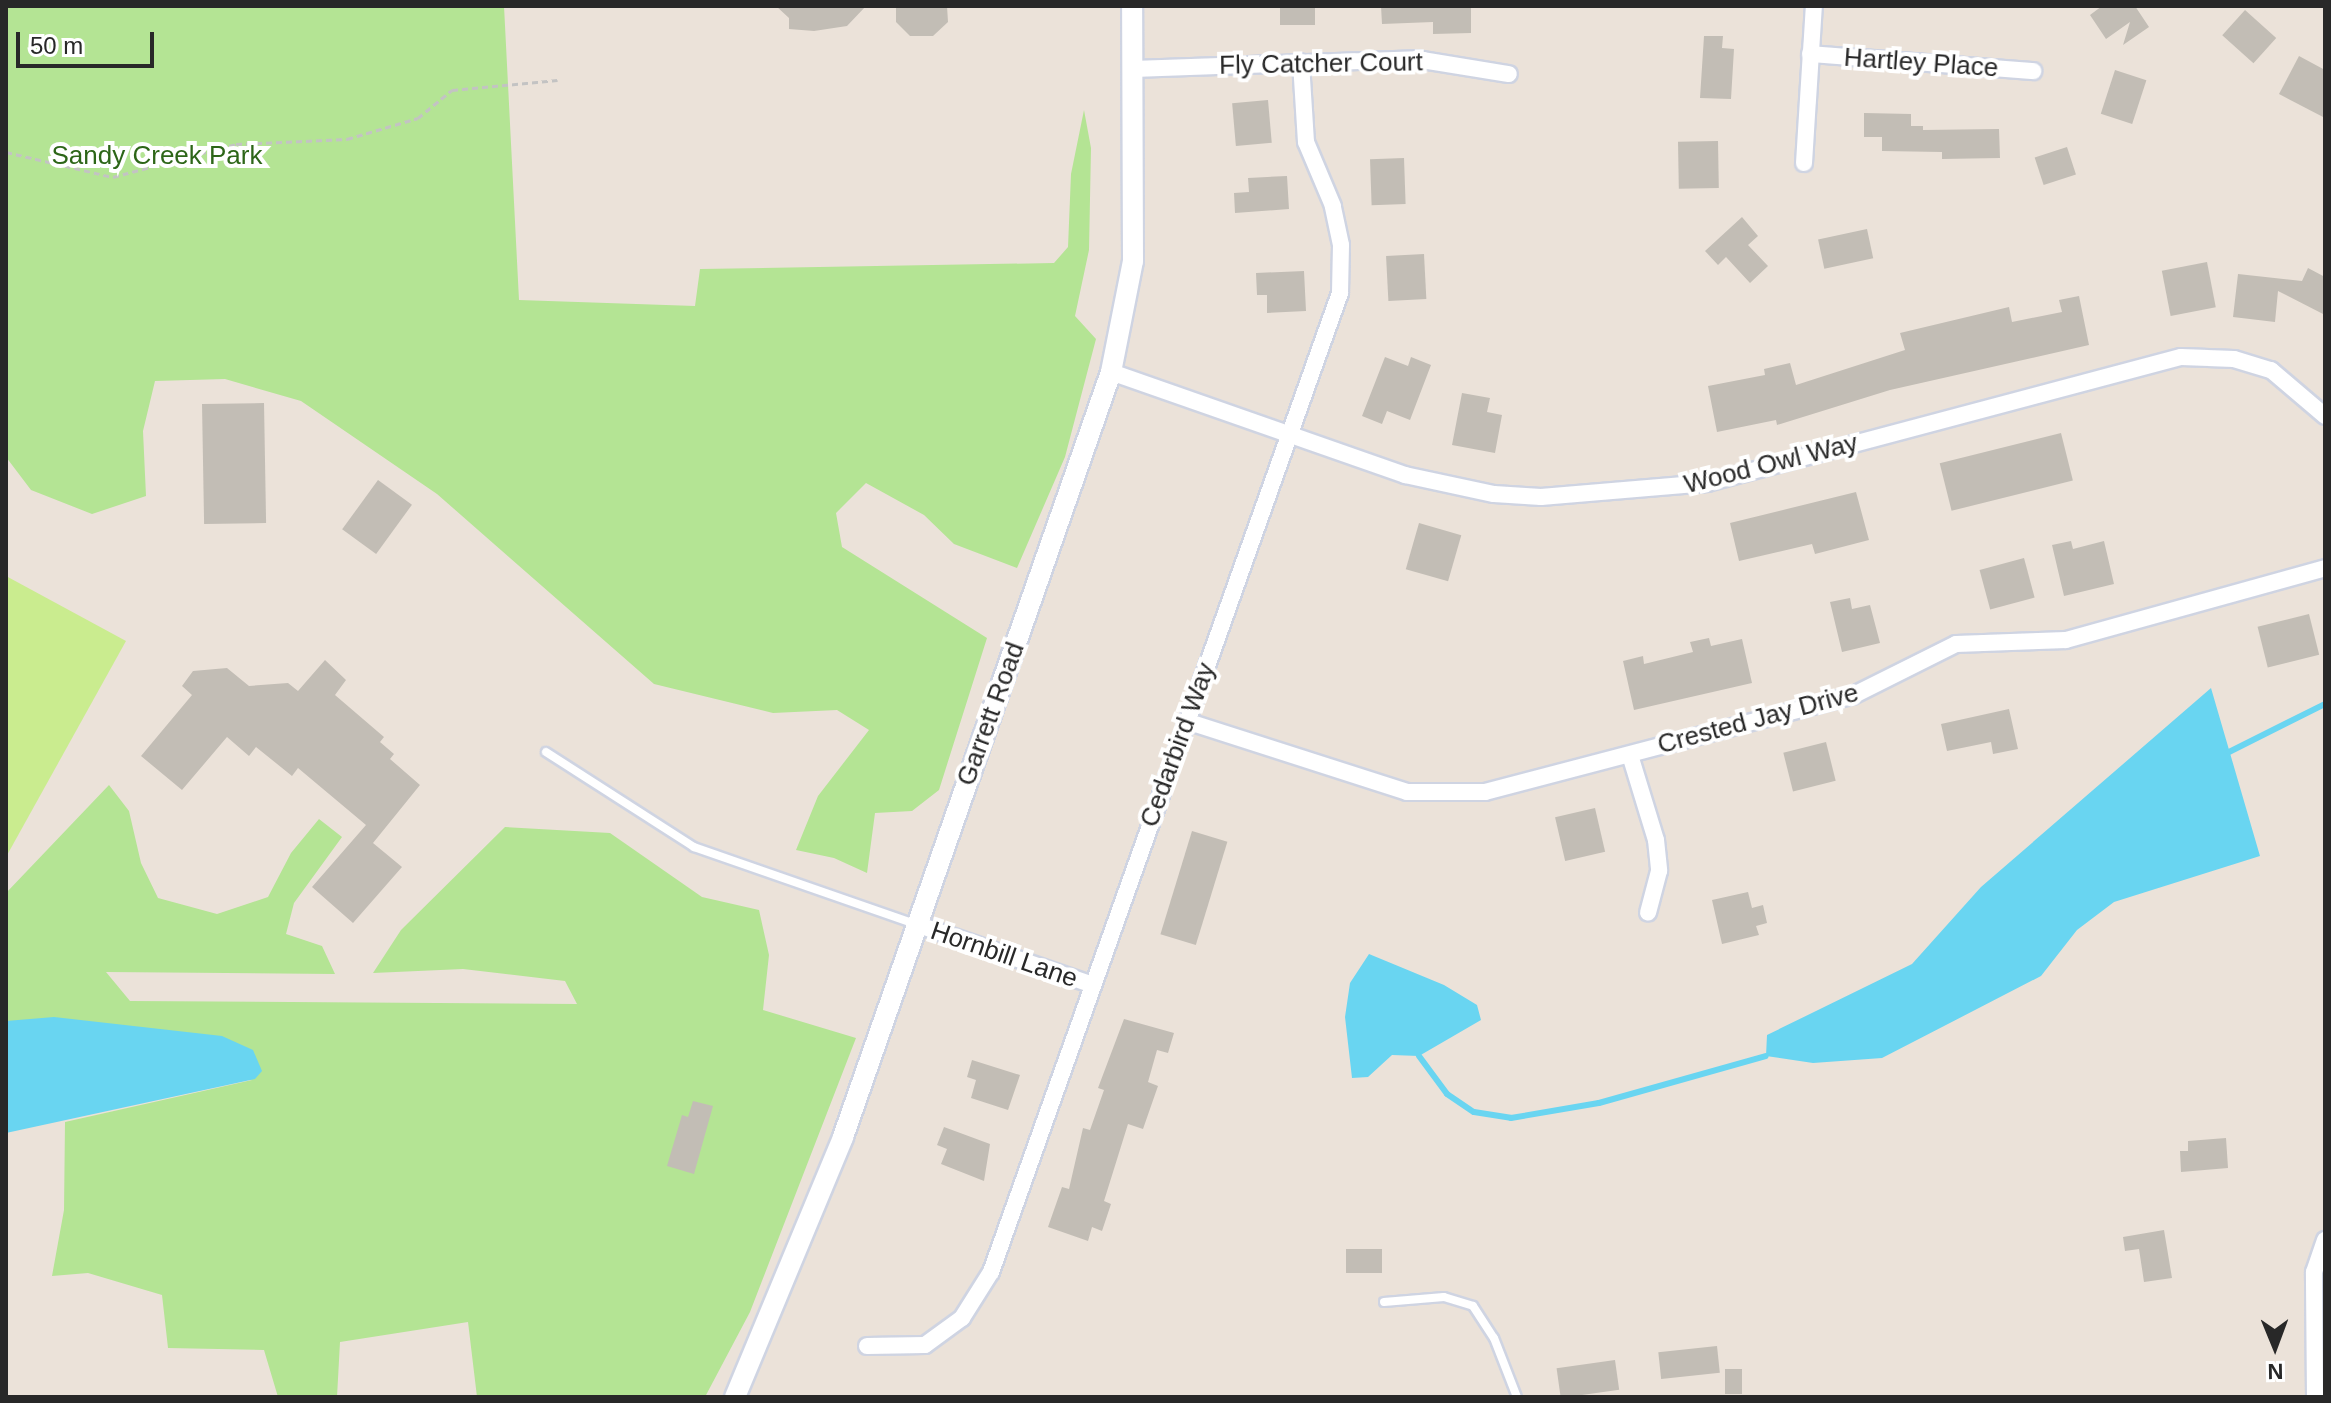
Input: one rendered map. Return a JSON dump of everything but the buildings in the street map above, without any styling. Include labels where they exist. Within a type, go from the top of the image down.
[{"type":"street","name":"Garrett Road","points":[[735,1397],[843,1137],[1111,372],[1133,261],[1132,6]]},
{"type":"street","points":[[1804,163],[1814,6]]},
{"type":"street","name":"Hartley Place","points":[[1810,54],[2033,71]]},
{"type":"street","name":"Fly Catcher Court","points":[[1133,69],[1416,59],[1509,74]]},
{"type":"street","name":"Cedarbird Way","points":[[867,1346],[925,1345],[962,1318],[991,1272],[1340,293],[1344,265],[1333,206],[1306,142],[1301,62]]},
{"type":"street","name":"Wood Owl Way","points":[[1111,372],[1445,486],[1541,497],[1707,483],[2181,357],[2234,359],[2271,370],[2325,416]]},
{"type":"street","name":"Crested Jay Drive","points":[[1186,721],[1407,792],[1509,789],[1852,696],[1956,644],[2066,640],[2325,568]]},
{"type":"street","points":[[1630,755],[1656,840],[1659,871],[1648,913]]},
{"type":"street","name":"Hornbill Lane","points":[[916,924],[1093,985]]},
{"type":"street","points":[[2315,1397],[2314,1272],[2325,1240]]},
{"type":"lane","points":[[546,752],[694,847],[916,924]]},
{"type":"lane","points":[[1384,1302],[1444,1297],[1473,1306],[1494,1338],[1517,1397]]},
{"type":"path","points":[[6,152],[113,177],[236,144],[347,139],[418,118],[452,90],[558,80]]},
{"type":"green space","name":"Sandy Creek Park","points":[[6,6],[504,6],[519,300],[695,306],[700,269],[1054,263],[1068,247],[1071,174],[1084,110],[1091,148],[1089,250],[1075,316],[1096,339],[1065,457],[1017,568],[954,544],[924,515],[866,483],[836,513],[842,547],[987,638],[939,790],[912,811],[875,813],[867,873],[834,858],[796,850],[818,796],[869,730],[837,710],[773,713],[654,684],[437,494],[301,401],[225,379],[155,381],[143,431],[146,496],[92,514],[31,490],[6,457]]},
{"type":"green space","points":[[6,576],[126,641],[6,857]]},
{"type":"green space","points":[[109,785],[129,811],[141,863],[158,898],[217,914],[268,897],[291,853],[319,819],[342,837],[294,903],[286,934],[322,946],[335,974],[106,972],[130,1001],[577,1004],[565,981],[463,969],[373,973],[401,930],[505,827],[610,833],[702,897],[759,910],[769,955],[763,1010],[856,1038],[750,1312],[705,1397],[477,1397],[468,1322],[340,1342],[337,1397],[278,1397],[264,1350],[168,1348],[162,1295],[88,1273],[52,1276],[64,1210],[65,1122],[252,1080],[6,1023],[6,893]]},
{"type":"water","points":[[2211,688],[2260,856],[2114,902],[2077,930],[2041,976],[1882,1058],[1813,1063],[1766,1056],[1767,1035],[1912,964],[1981,887]]},
{"type":"water","points":[[1369,954],[1444,985],[1477,1005],[1481,1020],[1419,1056],[1392,1055],[1368,1077],[1352,1078],[1345,1017],[1350,983]]},
{"type":"water","points":[[54,1017],[222,1036],[253,1050],[262,1071],[255,1079],[6,1133],[6,1021]]},
{"type":"waterway","points":[[2229,752],[2325,704]]},
{"type":"waterway","points":[[1419,1056],[1447,1094],[1474,1112],[1511,1118],[1599,1103],[1766,1056]]}]
